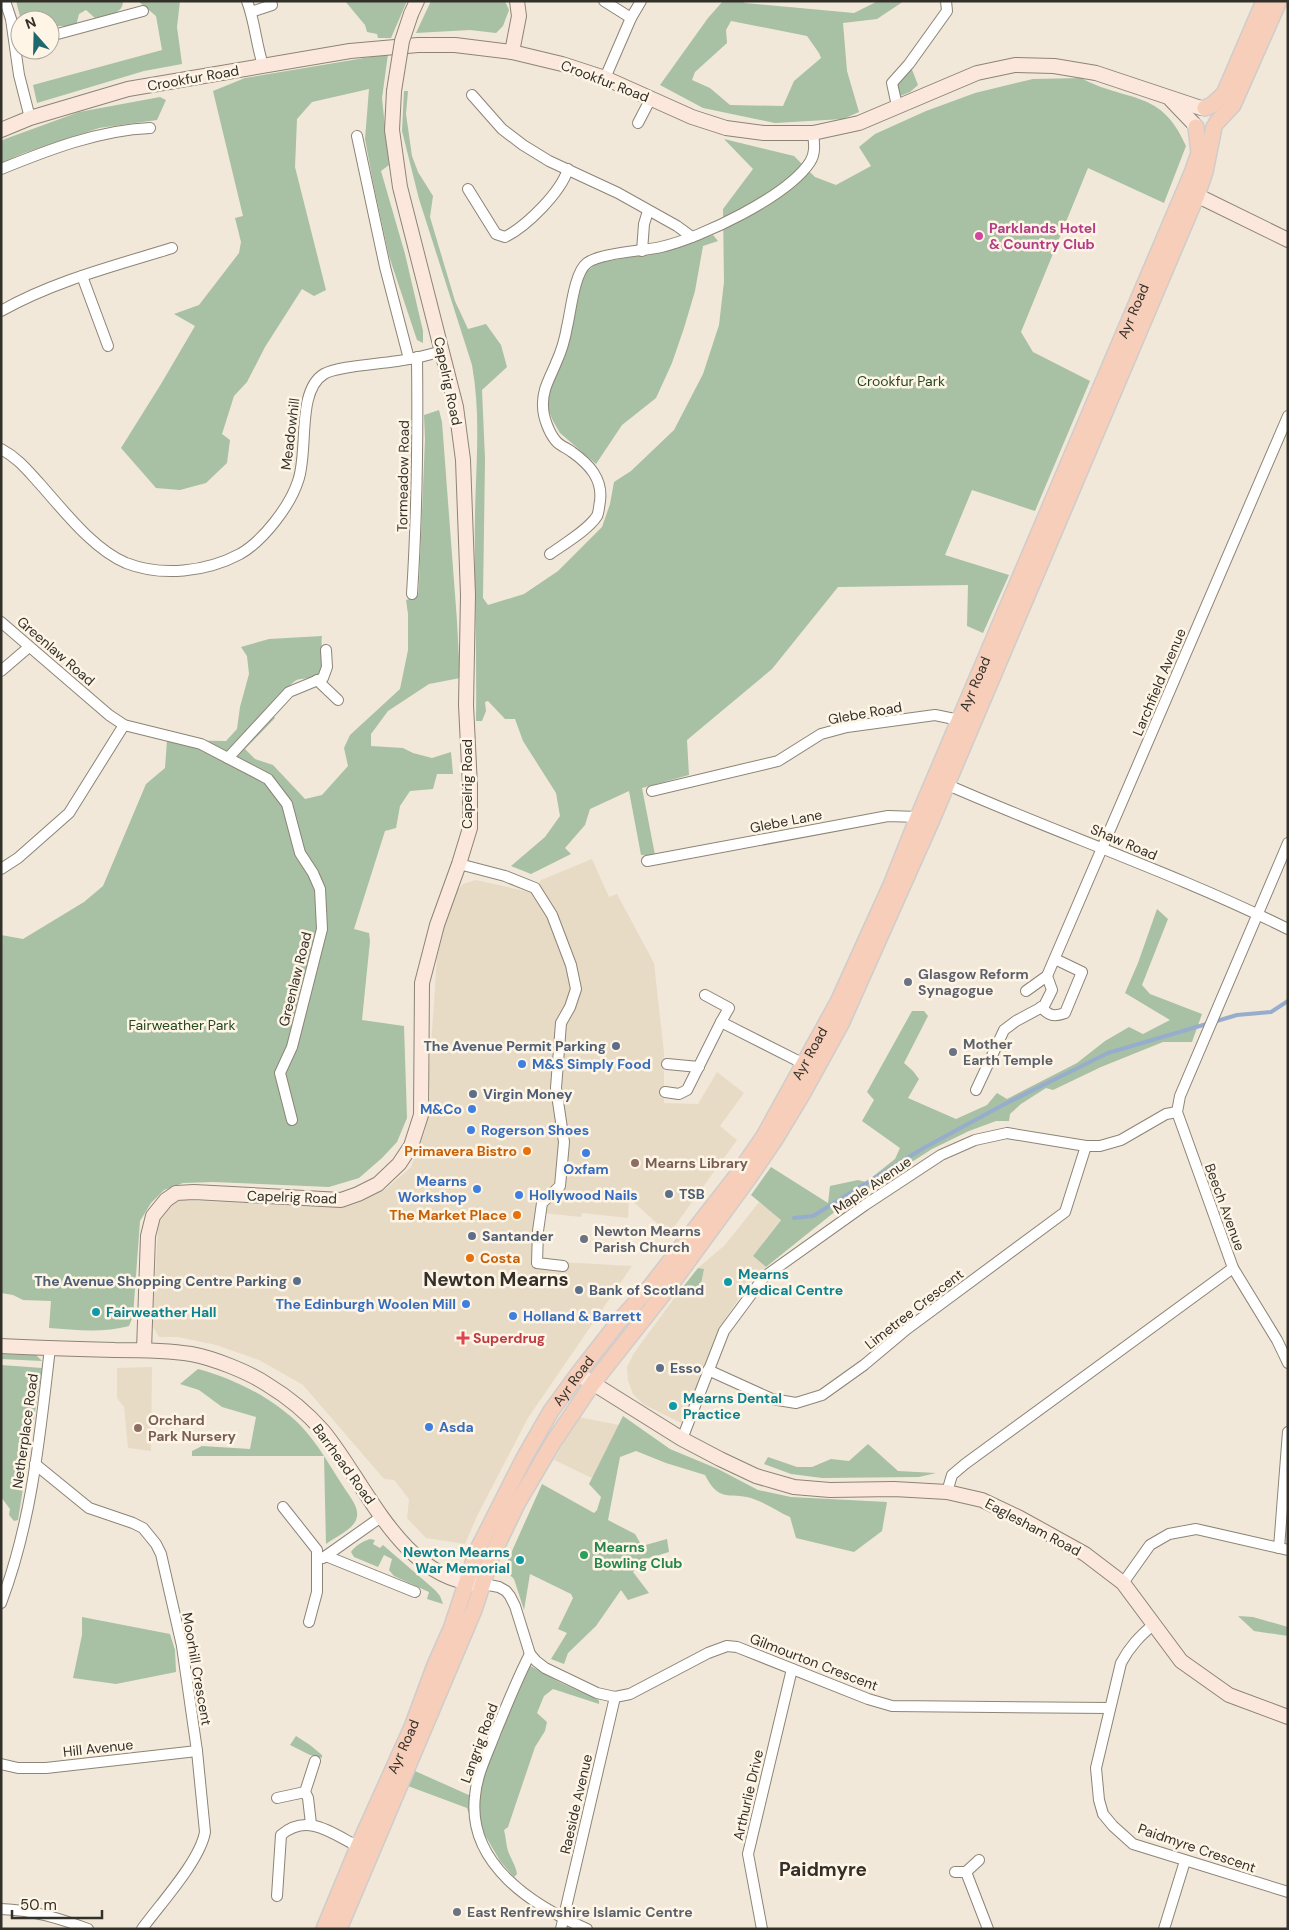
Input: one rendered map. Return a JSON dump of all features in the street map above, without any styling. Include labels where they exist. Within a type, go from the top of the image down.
[{"type":"main road","points":[[1264,1],[1224,94],[1212,105],[1203,108],[1194,115],[1195,126],[1206,131],[1216,124],[1233,105],[1279,1]]},
{"type":"main road","points":[[1203,108],[1213,110],[1216,115],[1216,124]]},
{"type":"main road","name":"Ayr Road","points":[[324,1929],[364,1850],[474,1610],[491,1558],[517,1504],[554,1440],[593,1383],[672,1283],[774,1141],[810,1067],[891,885],[941,782],[966,722],[1047,510],[1191,192],[1206,165],[1216,124]]},
{"type":"main road","name":"Ayr Road","points":[[1191,192],[1199,153],[1195,126]]},
{"type":"main road","name":"Ayr Road","points":[[339,1929],[364,1850],[435,1665],[451,1629],[477,1551],[524,1458],[548,1416],[578,1374],[620,1320],[650,1287],[738,1174],[810,1067]]},
{"type":"street","points":[[5,1],[10,14]]},
{"type":"street","points":[[247,1],[263,65]]},
{"type":"street","points":[[512,52],[519,16],[517,1]]},
{"type":"street","points":[[604,1],[631,18]]},
{"type":"street","points":[[605,78],[631,18],[642,1]]},
{"type":"street","points":[[897,106],[892,83],[909,64],[947,11],[946,1]]},
{"type":"street","points":[[251,12],[272,6]]},
{"type":"street","name":"Capelrig Road","points":[[144,1350],[148,1236],[153,1216],[166,1200],[176,1193],[194,1192],[341,1200],[378,1184],[399,1164],[411,1146],[421,1115],[422,983],[437,925],[470,828],[470,786],[466,705],[468,595],[462,460],[456,407],[400,187],[392,130],[394,91],[402,41],[414,8]]},
{"type":"street","points":[[60,33],[143,11]]},
{"type":"street","name":"Crookfur Road","points":[[1,130],[30,118],[128,89],[350,51],[418,45],[455,45],[512,52],[562,64],[605,78],[692,117],[726,128],[764,133],[813,132],[859,123],[977,73],[1016,65],[1054,66],[1096,73],[1203,108]]},
{"type":"street","points":[[18,60],[19,75],[30,118]]},
{"type":"street","points":[[472,94],[502,129],[523,145],[549,161],[618,193],[692,237]]},
{"type":"street","points":[[638,123],[651,98]]},
{"type":"street","name":"Crookfur Road","points":[[1169,98],[1195,126]]},
{"type":"street","points":[[1,169],[76,141],[129,128],[150,128]]},
{"type":"street","points":[[550,554],[587,526],[598,515],[601,496],[598,478],[586,464],[556,442],[546,424],[543,406],[546,384],[556,363],[566,331],[579,274],[587,263],[601,257],[663,247],[719,227],[793,182],[811,161],[815,149],[813,132]]},
{"type":"street","name":"Tormeadow Road","points":[[357,136],[385,266],[413,358],[418,427],[412,594]]},
{"type":"street","points":[[468,189],[496,234],[505,237],[516,231],[556,192],[565,180],[568,169]]},
{"type":"street","points":[[1191,192],[1288,240]]},
{"type":"street","points":[[642,251],[644,224],[648,211]]},
{"type":"street","points":[[1,310],[18,301],[82,276],[172,248]]},
{"type":"street","points":[[82,276],[108,346]]},
{"type":"street","name":"Meadowhill","points":[[1,449],[20,461],[64,511],[107,553],[127,563],[148,569],[178,572],[220,563],[242,553],[261,536],[277,518],[291,497],[299,480],[304,453],[307,398],[313,385],[324,374],[336,370],[413,358],[442,351]]},
{"type":"street","name":"Larchfield Avenue","points":[[1047,976],[1104,848],[1288,416]]},
{"type":"street","name":"Greenlaw Road","points":[[1,622],[109,715],[124,725],[201,744],[268,779],[287,804],[300,853],[313,873],[320,889],[322,929],[292,1047],[280,1073],[292,1120]]},
{"type":"street","points":[[1,672],[29,647]]},
{"type":"street","points":[[228,758],[288,692],[323,678],[328,667],[326,650]]},
{"type":"street","points":[[317,680],[338,700]]},
{"type":"street","name":"Glebe Road","points":[[652,791],[778,761],[821,734],[847,727],[935,715],[966,722]]},
{"type":"street","points":[[1,869],[18,858],[69,813],[124,725]]},
{"type":"street","name":"Shaw Road","points":[[941,782],[1104,848],[1288,930]]},
{"type":"street","name":"Glebe Lane","points":[[647,861],[888,816],[924,819]]},
{"type":"street","points":[[1177,1112],[1180,1096],[1288,843]]},
{"type":"street","points":[[459,864],[505,876],[536,888],[552,916],[571,965],[576,989],[570,1008],[561,1023],[556,1088],[564,1142],[560,1186],[542,1202],[538,1231],[537,1263],[563,1266]]},
{"type":"street","points":[[1041,1008],[1055,1017],[1065,1013],[1082,972],[1055,959]]},
{"type":"street","points":[[976,1090],[1004,1030],[1016,1021],[1044,1006],[1052,990],[1047,976],[1026,991]]},
{"type":"street","points":[[665,1092],[679,1094],[688,1090],[729,1008],[705,995]]},
{"type":"street","points":[[721,1022],[810,1067]]},
{"type":"street","points":[[668,1064],[699,1067]]},
{"type":"street","name":"Maple Avenue","points":[[682,1439],[724,1331],[764,1277],[865,1205],[942,1155],[975,1140],[1007,1132],[1086,1146],[1100,1146],[1121,1140],[1166,1114],[1177,1112]]},
{"type":"street","name":"Beech Avenue","points":[[947,1492],[952,1475],[965,1464],[1233,1268],[1177,1112]]},
{"type":"street","name":"Limetree Crescent","points":[[708,1370],[772,1399],[796,1403],[822,1396],[864,1366],[907,1329],[1065,1212],[1086,1146]]},
{"type":"street","points":[[1233,1268],[1277,1340],[1288,1363]]},
{"type":"street","name":"Barrhead Road","points":[[1,1346],[144,1350],[191,1354],[235,1368],[268,1384],[301,1410],[322,1431],[381,1517],[420,1560],[446,1576],[466,1583],[483,1584]]},
{"type":"street","name":"Netherplace Road","points":[[1,1604],[21,1541],[36,1464],[50,1348]]},
{"type":"street","name":"Eaglesham Road","points":[[578,1374],[682,1439],[720,1460],[756,1476],[794,1487],[830,1490],[894,1489],[947,1492],[982,1500],[1020,1518],[1085,1554],[1123,1583],[1181,1661],[1229,1695],[1288,1717]]},
{"type":"street","points":[[1123,1583],[1150,1545],[1169,1534],[1196,1529],[1283,1549],[1288,1432]]},
{"type":"street","name":"Moorhill Crescent","points":[[36,1464],[89,1508],[143,1528],[156,1544],[161,1554],[182,1646],[197,1751],[205,1832],[203,1843],[194,1859],[142,1929]]},
{"type":"street","points":[[283,1507],[314,1544],[322,1559],[317,1592],[309,1622]]},
{"type":"street","points":[[322,1559],[381,1517]]},
{"type":"street","points":[[322,1559],[415,1592]]},
{"type":"street","points":[[483,1584],[506,1591],[510,1596],[516,1606],[530,1654],[545,1668],[597,1692],[615,1697]]},
{"type":"street","name":"Paidmyre Crescent","points":[[1154,1624],[1138,1637],[1129,1648],[1121,1663],[1096,1768],[1099,1800],[1103,1814],[1133,1844],[1185,1862],[1288,1892]]},
{"type":"street","name":"Gilmourton Crescent","points":[[615,1697],[630,1694],[708,1653],[727,1646],[737,1647],[868,1699],[892,1706],[1110,1708]]},
{"type":"street","name":"Langrig Road","points":[[530,1654],[519,1674],[478,1777],[474,1817],[482,1846],[498,1870],[562,1924],[588,1929]]},
{"type":"street","name":"Arthurlie Drive","points":[[762,1929],[748,1854],[792,1669]]},
{"type":"street","name":"Raeside Avenue","points":[[562,1924],[615,1697]]},
{"type":"street","name":"Hill Avenue","points":[[1,1764],[18,1768],[46,1768],[197,1751]]},
{"type":"street","points":[[311,1824],[308,1798],[305,1792],[315,1761]]},
{"type":"street","points":[[277,1798],[305,1792]]},
{"type":"street","points":[[277,1896],[281,1835],[290,1828],[311,1824],[364,1850]]},
{"type":"street","points":[[955,1872],[966,1872],[979,1860]]},
{"type":"street","points":[[1164,1929],[1185,1862]]},
{"type":"street","points":[[966,1872],[988,1929]]},
{"type":"street","points":[[1,1909],[23,1910],[56,1917],[88,1929]]},
{"type":"shaded area","points":[[592,859],[609,897],[617,894],[654,963],[664,1052],[664,1103],[698,1104],[717,1072],[744,1093],[720,1126],[737,1140],[669,1234],[629,1198],[628,1218],[582,1213],[581,1217],[543,1213],[541,1261],[632,1266],[528,1418],[477,1516],[465,1544],[426,1538],[407,1518],[409,1499],[394,1480],[384,1479],[303,1385],[259,1360],[216,1345],[178,1337],[159,1337],[153,1327],[153,1310],[158,1230],[161,1215],[178,1200],[344,1207],[386,1189],[411,1167],[425,1131],[430,1097],[429,1075],[437,957],[452,897],[463,884],[476,880],[534,893],[541,880]]},
{"type":"shaded area","points":[[759,1202],[781,1219],[753,1256],[766,1267],[749,1283],[718,1330],[683,1424],[643,1404],[633,1394],[628,1381],[627,1367],[634,1353],[675,1297],[701,1284],[704,1269],[698,1268],[725,1245]]},
{"type":"shaded area","name":"Orchard Park Nursery","points":[[152,1367],[151,1451],[128,1448],[124,1407],[117,1398],[117,1368]]},
{"type":"shaded area","points":[[578,1417],[619,1425],[592,1478],[554,1460]]},
{"type":"green space","points":[[16,1],[123,1],[120,9],[113,14],[95,18],[86,10],[79,14],[76,26],[60,26],[60,10],[18,10]]},
{"type":"green space","points":[[138,1],[180,1],[177,27],[182,64],[144,71],[37,103],[33,85],[162,50],[156,16]]},
{"type":"green space","points":[[345,1],[407,1],[391,38],[378,38],[377,34],[367,32],[365,25]]},
{"type":"green space","points":[[431,1],[505,1],[509,10],[503,26],[496,33],[470,30],[416,33]]},
{"type":"green space","points":[[723,1],[743,1],[745,3],[854,13],[878,1],[904,1],[877,19],[843,23],[847,71],[859,112],[843,119],[775,123],[703,108],[660,85],[708,18]],"holes":[[[731,21],[807,36],[821,58],[794,81],[783,106],[730,105],[710,88],[692,80],[695,72],[727,43],[726,30]]]},
{"type":"green space","points":[[388,54],[382,98],[389,165],[381,171],[405,254],[423,331],[423,343],[417,340],[389,256],[373,182],[365,139],[369,89],[312,102],[297,119],[295,167],[326,290],[314,296],[302,289],[265,347],[247,382],[234,396],[222,434],[230,440],[227,463],[206,483],[180,490],[156,488],[121,448],[195,326],[174,314],[199,305],[239,253],[241,242],[235,218],[243,216],[213,91],[245,78]]},
{"type":"green space","points":[[911,67],[918,85],[910,92],[900,96],[897,83]]},
{"type":"green space","name":"Crookfur Park","points":[[1081,78],[1154,106],[1166,114],[1176,127],[1186,146],[1164,203],[1088,168],[1021,332],[1033,352],[1090,381],[1035,511],[972,490],[945,555],[1009,575],[983,633],[967,626],[968,585],[838,587],[772,669],[687,740],[689,775],[642,788],[655,855],[641,855],[629,791],[590,809],[585,825],[565,848],[571,854],[531,874],[511,866],[545,837],[560,816],[556,793],[523,741],[515,719],[505,719],[488,701],[485,702],[486,711],[482,721],[476,721],[475,514],[477,440],[475,384],[472,365],[419,199],[402,131],[404,91],[408,91],[406,114],[412,156],[418,172],[433,196],[430,217],[455,301],[468,329],[486,324],[501,345],[507,367],[482,390],[485,459],[483,598],[488,605],[524,594],[558,571],[602,527],[610,504],[614,482],[631,471],[674,430],[703,374],[719,325],[724,282],[723,209],[753,169],[724,139],[794,156],[815,177],[836,185],[871,166],[859,147],[875,134],[926,111],[975,93],[1033,79]]},
{"type":"green space","points":[[160,97],[166,100],[157,120],[99,128],[24,153],[1,163],[1,141],[5,139],[79,112]]},
{"type":"green space","points":[[713,235],[718,241],[703,246],[695,291],[684,328],[672,363],[656,398],[622,425],[596,464],[560,433],[546,404],[550,389],[567,349],[584,273],[598,263],[659,252]]},
{"type":"green space","name":"Fairweather Park","points":[[439,410],[442,422],[460,678],[429,684],[388,711],[371,734],[371,746],[403,748],[432,758],[451,752],[453,774],[437,774],[433,789],[410,791],[400,806],[396,828],[385,831],[354,929],[369,933],[370,941],[362,1020],[404,1026],[407,1118],[397,1142],[359,1178],[329,1187],[213,1182],[183,1183],[164,1190],[151,1203],[140,1221],[133,1316],[129,1326],[100,1330],[49,1328],[51,1301],[23,1300],[13,1295],[1,1293],[1,935],[23,939],[84,902],[103,886],[146,784],[165,768],[167,740],[226,741],[237,729],[240,707],[249,674],[247,656],[241,647],[269,639],[322,636],[323,667],[319,676],[299,679],[287,688],[268,710],[275,718],[245,749],[255,759],[273,765],[305,799],[322,795],[348,766],[344,748],[350,735],[400,689],[408,650],[406,600],[418,596],[419,585],[425,439],[424,415]]},
{"type":"green space","points":[[1157,909],[1168,919],[1142,985],[1150,994],[1202,1014],[1192,1042],[1163,1042],[1101,1067],[1053,1090],[1046,1088],[1021,1104],[1010,1114],[1009,1121],[996,1121],[969,1131],[932,1149],[837,1210],[766,1267],[753,1256],[781,1220],[751,1195],[771,1167],[828,1203],[830,1186],[858,1180],[866,1182],[895,1159],[900,1148],[862,1121],[874,1100],[867,1092],[912,1011],[924,1011],[928,1016],[904,1063],[919,1079],[908,1098],[956,1119],[987,1105],[997,1093],[1007,1099],[1077,1063],[1105,1041],[1129,1027],[1143,1034],[1170,1020],[1125,993]]},
{"type":"green space","points":[[698,1268],[704,1269],[701,1284],[675,1297]]},
{"type":"green space","points":[[1,1354],[36,1355],[42,1361],[1,1359]]},
{"type":"green space","points":[[1,1365],[42,1368],[18,1520],[14,1521],[9,1515],[10,1509],[1,1497]]},
{"type":"green space","points":[[198,1369],[226,1378],[266,1398],[301,1426],[324,1456],[192,1456],[192,1451],[202,1446],[250,1449],[256,1417],[222,1407],[199,1390],[180,1384]]},
{"type":"green space","points":[[623,1416],[670,1449],[718,1469],[758,1490],[791,1497],[887,1502],[882,1531],[854,1552],[796,1538],[790,1517],[751,1498],[720,1493],[710,1484],[705,1475],[636,1451],[620,1457],[608,1520],[635,1534],[642,1546],[667,1539],[669,1552],[646,1559],[633,1572],[649,1593],[628,1600],[621,1590],[596,1626],[568,1653],[564,1664],[551,1659],[567,1633],[558,1629],[573,1598],[571,1594],[530,1574],[524,1610],[514,1579],[504,1569],[542,1484],[594,1513],[597,1510],[601,1497],[589,1484]]},
{"type":"green space","points":[[868,1444],[898,1471],[936,1473],[919,1477],[822,1478],[791,1474],[764,1464],[768,1457],[797,1467],[812,1467],[831,1459],[849,1461]]},
{"type":"green space","points":[[324,1456],[354,1502],[357,1511],[354,1524],[326,1544]]},
{"type":"green space","points":[[370,1539],[375,1540],[373,1544],[380,1548],[383,1545],[435,1590],[443,1604],[427,1599],[429,1592],[394,1576],[389,1570],[392,1559],[384,1555],[378,1567],[354,1557],[351,1552],[359,1544]]},
{"type":"green space","points":[[1238,1616],[1253,1617],[1288,1627],[1288,1636],[1254,1631]]},
{"type":"green space","points":[[82,1617],[170,1634],[175,1650],[176,1672],[116,1684],[73,1678],[82,1635]]},
{"type":"green space","points":[[529,1665],[561,1683],[599,1700],[599,1704],[553,1689],[544,1696],[537,1713],[547,1722],[545,1731],[535,1747],[508,1827],[504,1830],[508,1851],[517,1874],[514,1877],[500,1861],[485,1835],[477,1814],[482,1779]]},
{"type":"green space","points":[[296,1736],[322,1755],[322,1758],[310,1755],[290,1745]]},
{"type":"green space","points":[[415,1771],[471,1796],[470,1817],[467,1808],[408,1786]]},
{"type":"waterway","points":[[794,1218],[813,1216],[922,1149],[1001,1106],[1108,1053],[1237,1015],[1271,1012],[1288,1001]]},
{"type":"place","name":"Parklands Hotel & Country Club","points":[[979,236]]},
{"type":"place","name":"Glasgow Reform Synagogue","points":[[908,982]]},
{"type":"place","name":"The Avenue Permit Parking","points":[[616,1046]]},
{"type":"place","name":"Mother Earth Temple","points":[[953,1052]]},
{"type":"place","name":"M&S Simply Food","points":[[522,1064]]},
{"type":"place","name":"Virgin Money","points":[[473,1094]]},
{"type":"place","name":"M&Co","points":[[472,1109]]},
{"type":"place","name":"Rogerson Shoes","points":[[471,1130]]},
{"type":"place","name":"Primavera Bistro","points":[[527,1151]]},
{"type":"place","name":"Oxfam","points":[[586,1153]]},
{"type":"place","name":"Mearns Library","points":[[635,1163]]},
{"type":"place","name":"Mearns Workshop","points":[[477,1189]]},
{"type":"place","name":"TSB","points":[[669,1194]]},
{"type":"place","name":"Hollywood Nails","points":[[519,1195]]},
{"type":"place","name":"The Market Place","points":[[517,1215]]},
{"type":"place","name":"Santander","points":[[472,1236]]},
{"type":"place","name":"Newton Mearns Parish Church","points":[[584,1239]]},
{"type":"place","name":"Costa","points":[[470,1258]]},
{"type":"place","name":"The Avenue Shopping Centre Parking","points":[[297,1281]]},
{"type":"place","name":"Mearns Medical Centre","points":[[728,1282]]},
{"type":"place","name":"Bank of Scotland","points":[[579,1290]]},
{"type":"place","name":"The Edinburgh Woolen Mill","points":[[466,1304]]},
{"type":"place","name":"Fairweather Hall","points":[[96,1312]]},
{"type":"place","name":"Holland & Barrett","points":[[513,1316]]},
{"type":"place","name":"Superdrug","points":[[463,1338]]},
{"type":"place","name":"Esso","points":[[660,1368]]},
{"type":"place","name":"Mearns Dental Practice","points":[[673,1406]]},
{"type":"place","name":"Asda","points":[[429,1427]]},
{"type":"place","name":"Orchard Park Nursery","points":[[138,1428]]},
{"type":"place","name":"Mearns Bowling Club","points":[[584,1555]]},
{"type":"place","name":"Newton Mearns War Memorial","points":[[520,1560]]},
{"type":"place","name":"East Renfrewshire Islamic Centre","points":[[457,1912]]},
{"type":"district","name":"Newton Mearns","points":[[496,1279]]},
{"type":"district","name":"Paidmyre","points":[[823,1869]]}]
